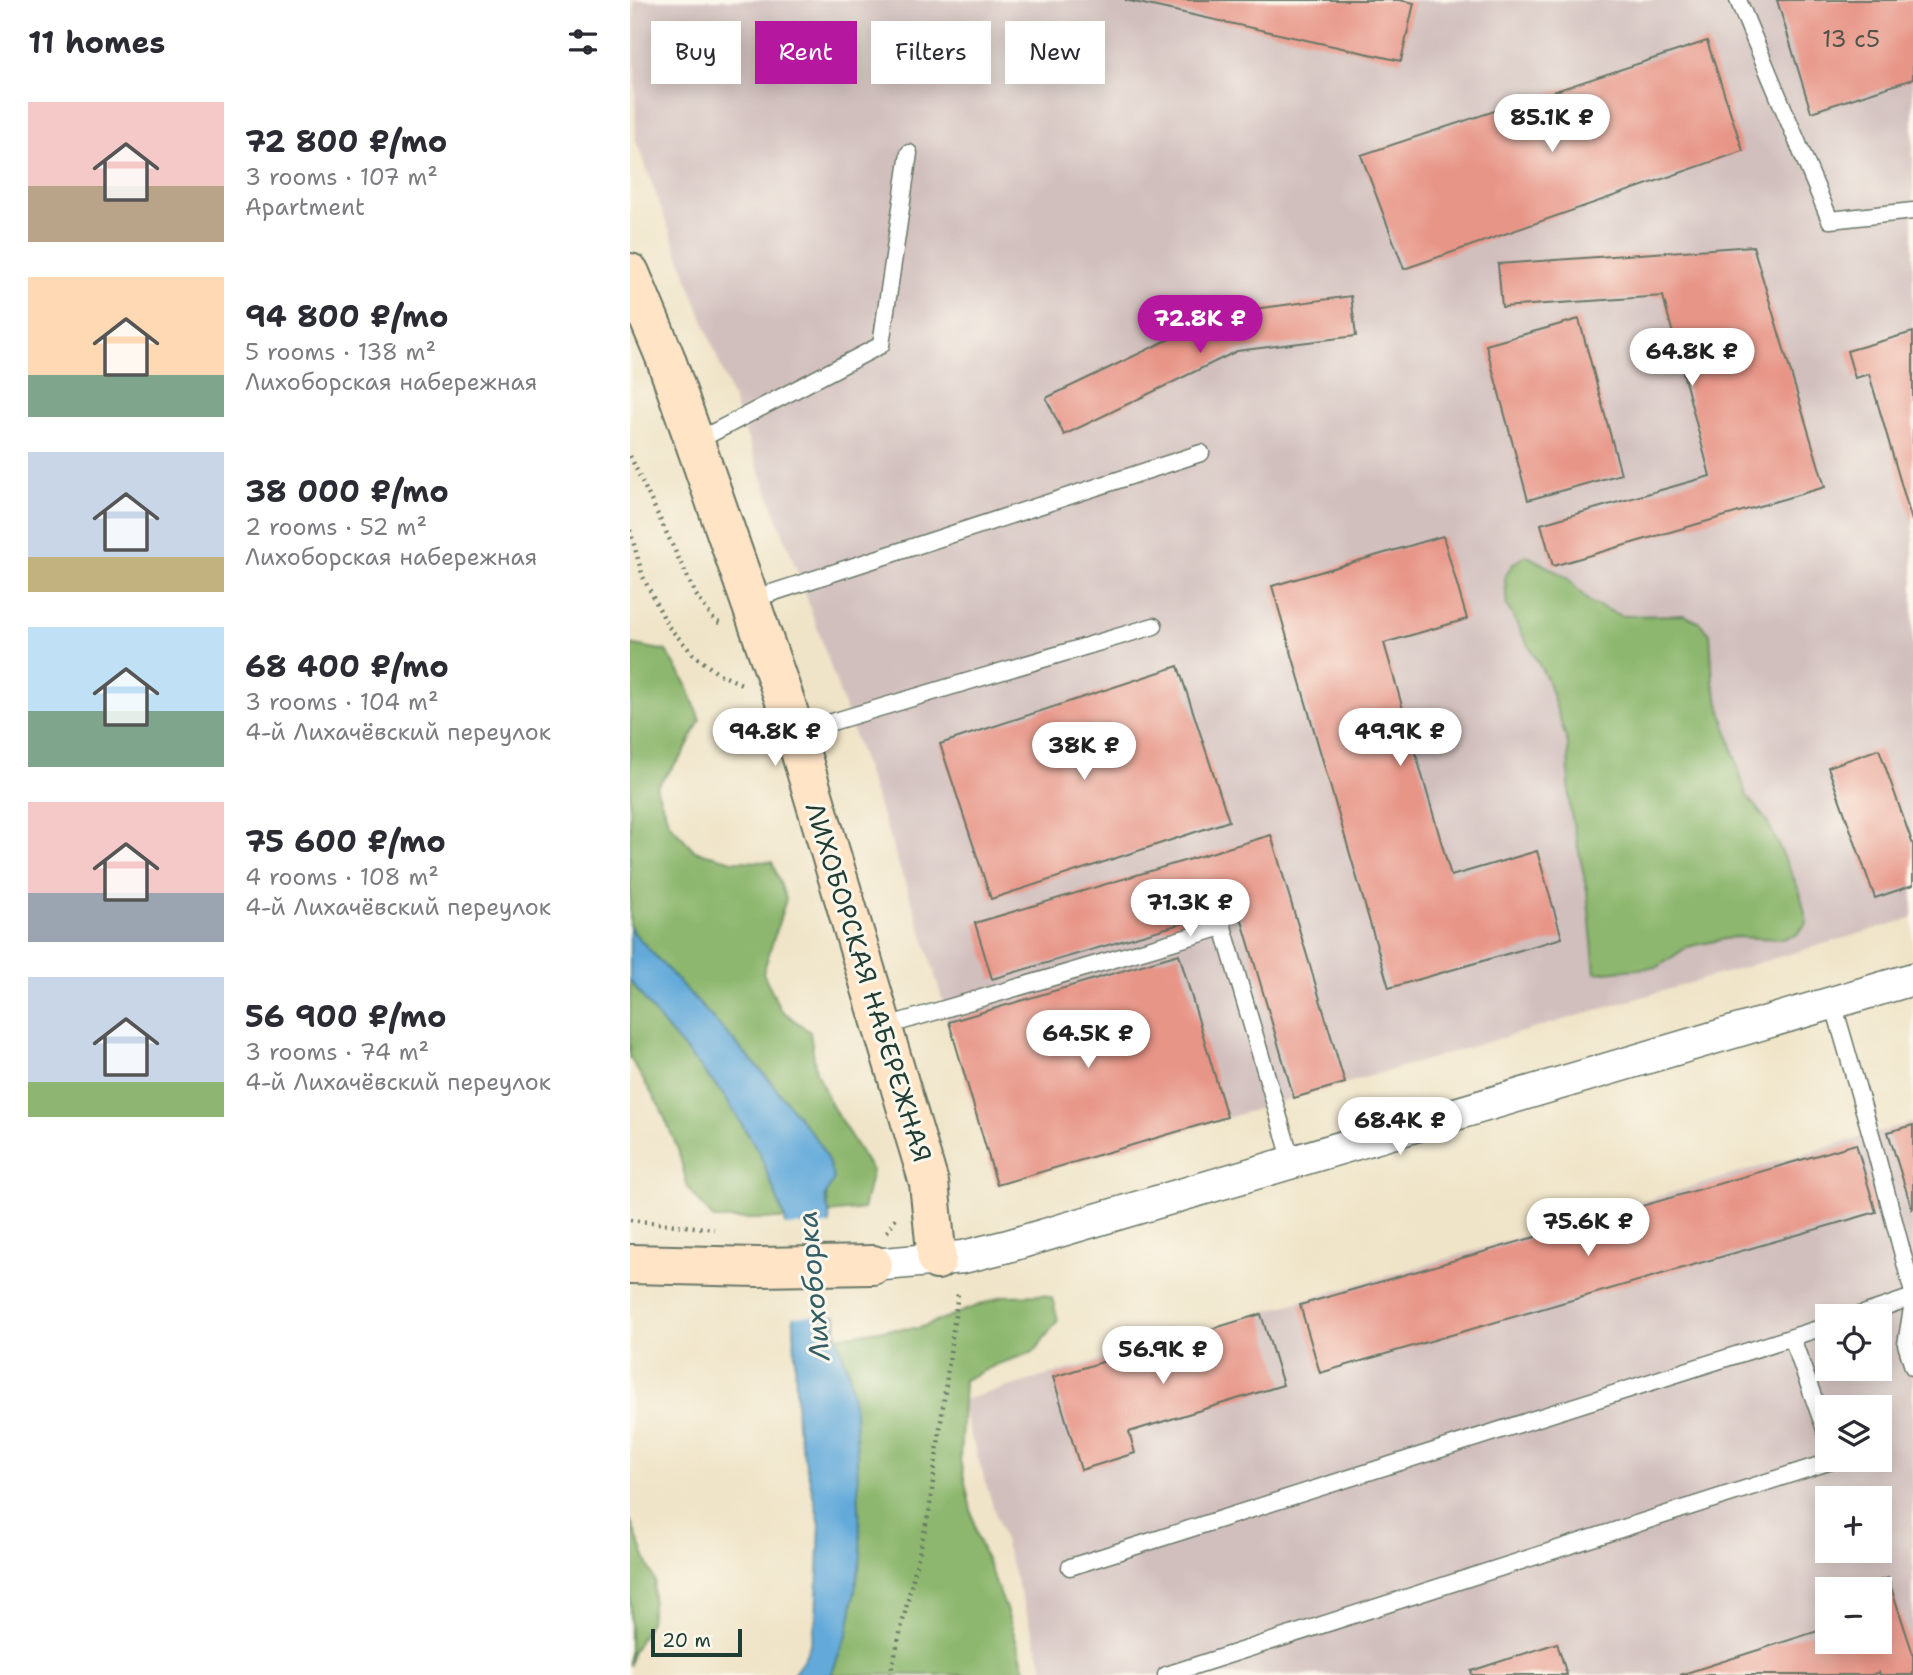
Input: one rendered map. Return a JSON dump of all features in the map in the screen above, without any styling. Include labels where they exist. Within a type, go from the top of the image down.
[{"type":"street","name":"ЛИХОБОРСКАЯ НАБЕРЕЖНАЯ","points":[[630,273],[665,356],[695,442],[739,613],[795,733],[929,1183],[937,1260]]},
{"type":"street","points":[[630,1264],[758,1267],[873,1265],[963,1257],[1913,979]]},
{"type":"lane","points":[[1738,0],[1830,220],[1913,211]]},
{"type":"lane","points":[[695,442],[881,345],[909,153]]},
{"type":"lane","points":[[739,613],[1201,453]]},
{"type":"lane","points":[[795,733],[1154,626]]},
{"type":"lane","points":[[883,1027],[1223,927],[1292,1162]]},
{"type":"lane","points":[[1833,1003],[1872,1138],[1913,1297],[1906,1344],[1913,1367]]},
{"type":"lane","points":[[1892,1304],[1913,1297]]},
{"type":"lane","points":[[1070,1567],[1815,1330]]},
{"type":"lane","points":[[1793,1338],[1815,1401]]},
{"type":"lane","points":[[1166,1675],[1815,1466]]},
{"type":"path","points":[[630,456],[696,595],[715,621],[739,613]]},
{"type":"path","points":[[630,530],[643,577],[668,626],[693,654],[717,673],[749,686]]},
{"type":"path","points":[[630,1220],[719,1229]]},
{"type":"path","points":[[890,1675],[929,1512],[958,1293]]},
{"type":"shaded area","points":[[634,0],[1913,0],[1913,918],[997,1185],[924,938],[802,584],[636,141]]},
{"type":"shaded area","points":[[1913,1122],[1913,1675],[1046,1675],[960,1401]]},
{"type":"green space","points":[[1526,555],[1566,577],[1589,602],[1622,616],[1684,615],[1699,622],[1710,634],[1713,683],[1746,795],[1767,821],[1800,892],[1807,923],[1796,935],[1781,939],[1734,937],[1687,947],[1658,967],[1595,973],[1587,890],[1570,809],[1568,744],[1547,679],[1507,606],[1505,577],[1513,564]]},
{"type":"green space","points":[[630,644],[666,651],[686,683],[700,720],[682,756],[656,787],[669,823],[695,851],[733,861],[772,862],[786,899],[763,973],[780,1009],[810,1032],[816,1072],[832,1106],[872,1171],[863,1209],[829,1213],[820,1144],[765,1075],[632,931]]},
{"type":"green space","points":[[630,980],[658,1018],[723,1094],[759,1152],[785,1219],[714,1219],[688,1188],[678,1149],[661,1109],[630,1058]]},
{"type":"green space","points":[[1043,1295],[1052,1298],[1058,1320],[1034,1352],[998,1364],[964,1380],[960,1460],[977,1537],[1006,1609],[1027,1675],[831,1675],[848,1632],[849,1373],[837,1337],[878,1330],[919,1328],[1003,1296]]},
{"type":"green space","points":[[630,1520],[655,1582],[650,1622],[632,1653],[630,1666]]},
{"type":"water","name":"Лихоборка","points":[[630,925],[632,931],[765,1075],[820,1144],[834,1179],[825,1196],[829,1213],[837,1337],[849,1373],[855,1412],[861,1556],[848,1632],[831,1675],[793,1675],[805,1657],[816,1619],[820,1524],[797,1426],[794,1323],[785,1219],[759,1152],[723,1094],[658,1018],[630,980]]},
{"type":"pier","points":[[833,1225],[838,1315],[790,1316],[782,1226]]},
{"type":"building","points":[[1125,0],[1399,0],[1414,3],[1401,61]]},
{"type":"building","points":[[1777,0],[1913,0],[1913,79],[1811,112]]},
{"type":"building","points":[[1707,41],[1743,151],[1404,269],[1361,155]]},
{"type":"building","points":[[1753,246],[1825,487],[1553,566],[1541,524],[1710,476],[1663,296],[1502,307],[1498,264]]},
{"type":"building","points":[[1351,296],[1356,336],[1237,351],[1064,435],[1046,398],[1224,313]]},
{"type":"building","points":[[1579,319],[1621,474],[1528,500],[1486,345]]},
{"type":"building","points":[[1913,332],[1912,521],[1869,374],[1855,378],[1847,351]]},
{"type":"building","points":[[1443,536],[1467,619],[1384,643],[1451,876],[1537,851],[1562,938],[1389,988],[1272,586]]},
{"type":"building","points":[[1178,666],[1229,821],[991,899],[940,744]]},
{"type":"building","points":[[1879,749],[1913,845],[1913,885],[1875,898],[1828,767]]},
{"type":"building","points":[[1271,835],[1345,1083],[1294,1098],[1238,907],[992,979],[975,923]]},
{"type":"building","points":[[1179,954],[1227,1117],[997,1185],[949,1022]]},
{"type":"building","points":[[1913,1125],[1913,1208],[1912,1209],[1888,1132]]},
{"type":"building","points":[[1856,1144],[1876,1212],[1320,1373],[1300,1305]]},
{"type":"building","points":[[1261,1314],[1283,1385],[1129,1432],[1135,1453],[1081,1470],[1053,1377]]},
{"type":"building","points":[[1892,1590],[1913,1654],[1913,1675],[1880,1675],[1879,1672],[1871,1675],[1680,1675],[1815,1632],[1815,1654],[1892,1654]]},
{"type":"building","points":[[1557,1643],[1567,1675],[1472,1675],[1471,1671]]}]
